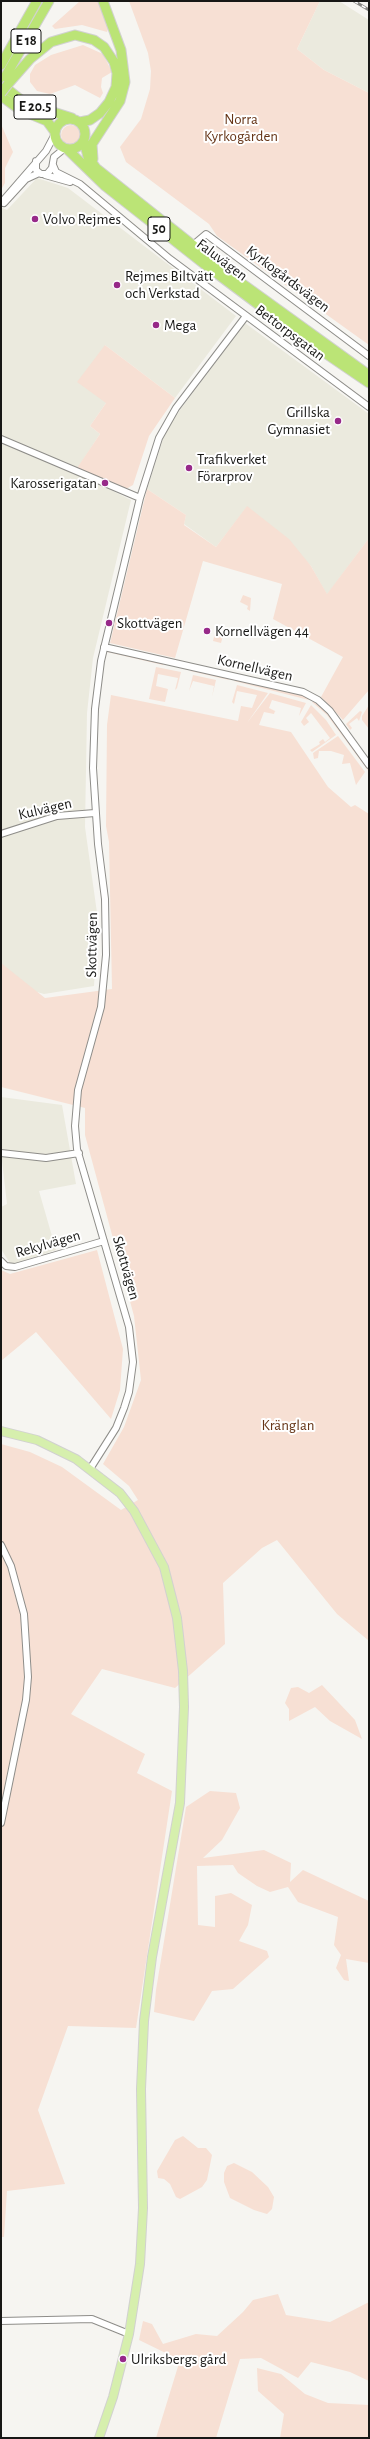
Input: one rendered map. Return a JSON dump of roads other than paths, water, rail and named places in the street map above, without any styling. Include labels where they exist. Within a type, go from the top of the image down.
[{"type":"highway","name":"E 18","points":[[2,64],[37,1]]},
{"type":"highway","name":"E 18","points":[[1,93],[3,83],[49,1]]},
{"type":"highway","name":"50","points":[[103,1],[121,50],[126,75],[122,97],[94,140],[91,154],[101,168],[123,190]]},
{"type":"highway","name":"E 18","points":[[3,83],[51,42],[75,35],[94,40],[104,47],[114,62],[116,87],[109,102],[100,113],[90,120],[63,120],[55,133]]},
{"type":"highway","name":"E 20.5","points":[[3,83],[25,103],[78,121]]},
{"type":"highway","name":"E 20.5","points":[[1,96],[20,110],[47,121],[55,133],[58,143],[66,149]]},
{"type":"highway","name":"50","points":[[66,149],[78,148],[111,114]]},
{"type":"highway","points":[[78,121],[85,128],[85,140]]},
{"type":"highway","name":"Faluvägen","points":[[85,140],[86,153],[93,164],[123,190],[193,245],[262,303],[369,376]]},
{"type":"highway","name":"Faluvägen","points":[[66,149],[105,186],[369,383]]},
{"type":"main road","points":[[1,1431],[11,1435],[37,1440],[61,1451],[90,1469],[120,1493],[134,1511],[158,1552],[166,1573],[177,1618],[183,1671],[184,1707],[180,1803],[152,1957],[144,2021],[141,2089],[143,2177],[141,2244],[129,2334],[113,2397],[99,2438]]},
{"type":"main road","points":[[1,1436],[11,1435]]},
{"type":"street","points":[[1,204],[36,161],[48,149],[55,133]]},
{"type":"street","points":[[1,204],[30,177],[50,172],[54,157],[66,149]]},
{"type":"street","points":[[36,161],[35,169],[42,174]]},
{"type":"street","name":"Bettorpsgatan","points":[[53,165],[56,172],[78,182],[84,189],[136,233],[369,407]]},
{"type":"street","name":"Bettorpsgatan","points":[[42,174],[84,189]]},
{"type":"street","name":"Kyrkogårdsvägen","points":[[193,245],[206,234],[369,356]]},
{"type":"street","name":"Skottvägen","points":[[90,1469],[116,1428],[129,1392],[133,1362],[129,1327],[79,1153],[75,1126],[76,1101],[101,1007],[106,955],[105,899],[95,813],[95,708],[104,647],[140,498],[156,444],[168,420],[246,316]]},
{"type":"street","points":[[1,439],[140,498]]},
{"type":"street","name":"Kornellvägen","points":[[104,647],[303,692],[318,700],[330,711],[369,765]]},
{"type":"street","name":"Kulvägen","points":[[1,834],[57,816],[95,813]]},
{"type":"street","points":[[1,1153],[54,1158],[79,1153]]},
{"type":"street","name":"Rekylvägen","points":[[1,1260],[6,1266],[15,1267],[104,1241]]},
{"type":"street","points":[[1,1545],[10,1566],[24,1614],[28,1677],[26,1700],[1,1823]]},
{"type":"street","points":[[1,2321],[92,2319],[129,2334]]},
{"type":"railway","points":[[354,1],[369,10]]},
{"type":"place","name":"Volvo Rejmes","points":[[35,219]]},
{"type":"place","name":"Rejmes Biltvätt och Verkstad","points":[[117,285]]},
{"type":"place","name":"Mega","points":[[156,325]]},
{"type":"place","name":"Grillska Gymnasiet","points":[[338,421]]},
{"type":"place","name":"Trafikverket Förarprov","points":[[189,468]]},
{"type":"place","name":"Karosserigatan","points":[[105,483]]},
{"type":"place","name":"Skottvägen","points":[[109,623]]},
{"type":"place","name":"Kornellvägen 44","points":[[207,631]]},
{"type":"place","name":"Ulriksbergs gård","points":[[123,2359]]},
{"type":"park label","name":"Norra Kyrkogården","points":[[241,128]]},
{"type":"park label","name":"Kränglan","points":[[288,1425]]}]
